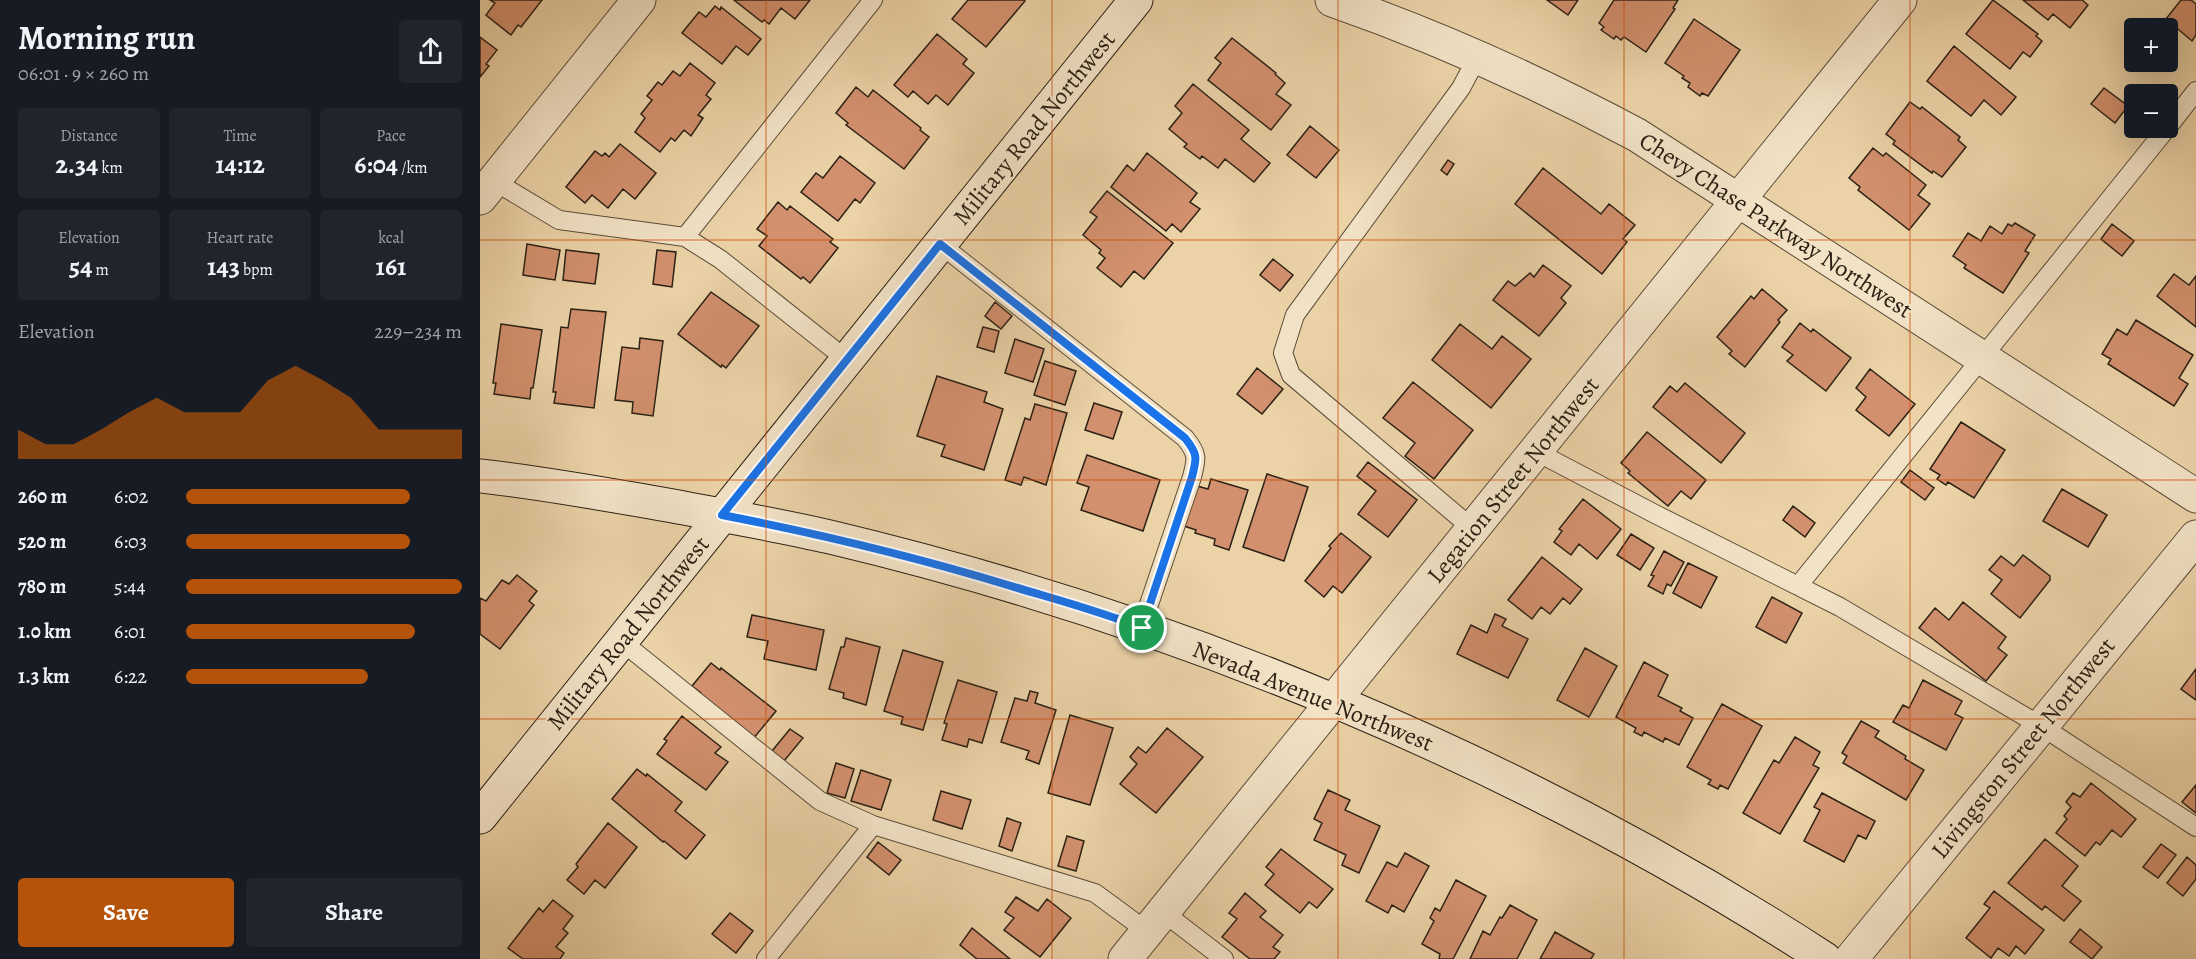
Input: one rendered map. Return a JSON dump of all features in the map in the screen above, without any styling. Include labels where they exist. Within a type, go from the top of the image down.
[{"type":"street","points":[[487,190],[639,0]]},
{"type":"street","name":"Military Road Northwest","points":[[481,814],[1137,0]]},
{"type":"street","name":"Chevy Chase Parkway Northwest","points":[[1332,0],[1411,28],[1478,56],[1563,96],[1637,135],[2196,496]]},
{"type":"street","name":"Legation Street Northwest","points":[[1125,959],[1900,0]]},
{"type":"street","name":"Nevada Avenue Northwest","points":[[480,476],[579,489],[827,536],[1035,593],[1142,628],[1238,663],[1441,748],[1575,814],[1714,891],[1825,959]]},
{"type":"street","name":"Livingston Street Northwest","points":[[1851,959],[2196,537]]},
{"type":"lane","points":[[685,237],[873,0]]},
{"type":"lane","points":[[1473,529],[1291,375],[1283,353],[1295,315],[1461,88],[1478,56]]},
{"type":"lane","points":[[2178,113],[2196,91]]},
{"type":"lane","points":[[1798,586],[2158,138]]},
{"type":"lane","points":[[487,190],[559,220],[685,237],[720,259],[848,360]]},
{"type":"lane","points":[[940,244],[1176,431],[1194,449],[1197,458],[1192,477],[1142,628]]},
{"type":"lane","points":[[1536,451],[1840,607],[2041,726],[2196,827]]},
{"type":"lane","points":[[621,641],[820,801],[873,825],[1095,892],[1224,959]]},
{"type":"lane","points":[[766,959],[873,825]]},
{"type":"building","points":[[490,0],[542,0],[521,27],[518,25],[511,35],[486,15],[495,3]]},
{"type":"building","points":[[734,0],[810,0],[795,19],[781,8],[769,24],[764,20],[762,22]]},
{"type":"building","points":[[968,0],[1025,1],[986,47],[952,19]]},
{"type":"building","points":[[1547,0],[1578,0],[1568,15]]},
{"type":"building","points":[[1614,0],[1678,0],[1673,8],[1675,9],[1646,52],[1624,37],[1621,40],[1616,36],[1614,39],[1601,30],[1604,27],[1599,23]]},
{"type":"building","points":[[1993,0],[2038,34],[2036,36],[2042,41],[2030,57],[2023,52],[2010,69],[1966,34]]},
{"type":"building","points":[[2023,0],[2082,0],[2088,5],[2070,28],[2053,14],[2048,20]]},
{"type":"building","points":[[2181,0],[2191,0],[2196,4],[2196,35],[2192,41],[2178,29],[2178,18],[2167,18]]},
{"type":"building","points":[[715,6],[720,10],[721,7],[761,39],[748,55],[736,46],[722,64],[682,33],[699,12],[706,17]]},
{"type":"building","points":[[1694,19],[1740,50],[1708,96],[1702,93],[1700,96],[1688,87],[1690,83],[1682,78],[1684,76],[1665,63]]},
{"type":"building","points":[[937,34],[967,59],[963,64],[974,73],[948,105],[936,95],[928,104],[913,91],[908,97],[894,85]]},
{"type":"building","points":[[480,37],[497,50],[486,64],[489,66],[480,77]]},
{"type":"building","points":[[1232,38],[1285,83],[1276,94],[1291,105],[1271,130],[1208,80],[1221,63],[1215,58]]},
{"type":"building","points":[[1954,46],[2016,97],[2001,115],[1984,100],[1971,116],[1927,81]]},
{"type":"building","points":[[690,63],[715,83],[706,95],[711,99],[698,115],[703,118],[691,136],[684,130],[675,141],[671,138],[660,152],[635,132],[645,118],[641,114],[652,100],[647,96],[658,82],[662,85],[673,71],[680,76]]},
{"type":"building","points":[[1193,84],[1249,130],[1241,139],[1270,163],[1254,182],[1225,159],[1218,168],[1202,156],[1200,159],[1184,147],[1187,144],[1169,129],[1182,113],[1175,106]]},
{"type":"building","points":[[856,87],[868,97],[873,90],[929,137],[904,169],[846,125],[848,123],[836,113]]},
{"type":"building","points":[[2104,88],[2124,103],[2124,111],[2115,123],[2091,104]]},
{"type":"building","points":[[1910,102],[1920,109],[1922,107],[1960,137],[1958,140],[1966,147],[1942,177],[1933,171],[1932,173],[1893,144],[1895,141],[1886,134]]},
{"type":"building","points":[[1310,126],[1339,150],[1316,178],[1287,155]]},
{"type":"building","points":[[620,144],[656,173],[635,199],[623,189],[608,208],[592,195],[585,203],[566,187],[595,151],[602,156],[605,153],[609,157]]},
{"type":"building","points":[[1873,148],[1883,156],[1886,153],[1926,185],[1918,195],[1930,204],[1909,230],[1858,190],[1860,187],[1849,178]]},
{"type":"building","points":[[1147,153],[1197,193],[1190,202],[1200,209],[1181,232],[1172,224],[1166,231],[1111,187],[1127,165],[1134,171]]},
{"type":"building","points":[[840,156],[875,183],[860,203],[855,199],[838,221],[801,192],[816,173],[823,178]]},
{"type":"building","points":[[1448,160],[1454,164],[1447,175],[1441,170]]},
{"type":"building","points":[[1543,168],[1601,214],[1609,204],[1635,225],[1623,239],[1627,242],[1602,274],[1515,204]]},
{"type":"building","points":[[1107,191],[1173,243],[1144,279],[1134,271],[1121,287],[1097,268],[1105,258],[1099,253],[1101,250],[1083,235],[1097,217],[1090,212]]},
{"type":"building","points":[[778,202],[787,210],[790,206],[833,239],[830,242],[838,248],[810,283],[803,277],[801,279],[759,246],[767,236],[757,229]]},
{"type":"building","points":[[2015,223],[2035,235],[2025,251],[2029,253],[2003,293],[1964,268],[1966,265],[1953,256],[1968,233],[1981,241],[1990,226],[2002,234],[2008,224],[2012,226]]},
{"type":"building","points":[[2112,224],[2134,241],[2122,256],[2101,239]]},
{"type":"building","points":[[527,244],[560,250],[555,280],[523,275]]},
{"type":"building","points":[[566,250],[599,254],[595,284],[563,280]]},
{"type":"building","points":[[657,250],[676,252],[672,287],[653,284]]},
{"type":"building","points":[[1273,259],[1293,275],[1280,291],[1260,275]]},
{"type":"building","points":[[1543,265],[1571,286],[1561,298],[1566,303],[1539,336],[1493,300],[1508,281],[1515,286],[1530,273],[1534,277]]},
{"type":"building","points":[[2174,274],[2189,285],[2196,276],[2196,327],[2157,296]]},
{"type":"building","points":[[1762,289],[1787,310],[1745,367],[1729,354],[1732,351],[1717,337],[1751,296],[1754,299]]},
{"type":"building","points":[[711,292],[759,326],[726,368],[722,365],[721,367],[678,334]]},
{"type":"building","points":[[995,302],[1012,316],[1001,329],[985,316]]},
{"type":"building","points":[[571,309],[606,312],[594,408],[554,403],[556,392],[553,392],[561,327],[568,328]]},
{"type":"building","points":[[2136,320],[2193,355],[2179,378],[2188,384],[2174,406],[2108,364],[2111,359],[2102,354],[2117,329],[2127,335]]},
{"type":"building","points":[[1800,323],[1811,332],[1813,329],[1851,358],[1826,391],[1787,361],[1793,355],[1782,347]]},
{"type":"building","points":[[501,324],[542,330],[530,399],[494,394],[496,383],[493,383]]},
{"type":"building","points":[[1460,324],[1492,349],[1502,336],[1531,359],[1491,408],[1432,360]]},
{"type":"building","points":[[983,327],[999,331],[994,352],[977,347]]},
{"type":"building","points":[[640,338],[663,341],[653,416],[632,413],[633,402],[615,400],[622,347],[639,349]]},
{"type":"building","points":[[1015,339],[1044,349],[1033,382],[1005,373]]},
{"type":"building","points":[[1045,361],[1076,371],[1065,405],[1034,395]]},
{"type":"building","points":[[1257,368],[1283,389],[1262,414],[1237,394]]},
{"type":"building","points":[[1870,369],[1915,404],[1889,436],[1856,410],[1866,397],[1856,388]]},
{"type":"building","points":[[937,376],[987,392],[984,402],[1003,409],[984,470],[941,456],[945,445],[917,436]]},
{"type":"building","points":[[1413,382],[1473,430],[1434,479],[1405,456],[1415,443],[1383,418]]},
{"type":"building","points":[[1685,383],[1745,433],[1721,463],[1653,407],[1670,386],[1677,392]]},
{"type":"building","points":[[1094,403],[1122,412],[1113,439],[1085,430]]},
{"type":"building","points":[[1035,404],[1067,413],[1046,485],[1024,477],[1021,485],[1005,480],[1025,418],[1030,420]]},
{"type":"building","points":[[1961,422],[2005,450],[1974,498],[1948,482],[1946,485],[1937,479],[1940,475],[1930,469]]},
{"type":"building","points":[[1647,432],[1706,480],[1691,499],[1681,491],[1668,506],[1628,473],[1630,471],[1621,463]]},
{"type":"building","points":[[1087,455],[1160,480],[1143,531],[1081,510],[1089,487],[1077,483]]},
{"type":"building","points":[[1368,462],[1417,500],[1388,537],[1358,514],[1376,491],[1357,476]]},
{"type":"building","points":[[1910,470],[1934,488],[1925,500],[1901,482]]},
{"type":"building","points":[[1267,474],[1308,487],[1284,561],[1243,547]]},
{"type":"building","points":[[1211,479],[1248,490],[1229,550],[1214,545],[1215,539],[1195,533],[1196,530],[1184,526],[1197,486],[1208,489]]},
{"type":"building","points":[[2062,489],[2107,515],[2088,547],[2043,521]]},
{"type":"building","points":[[1583,499],[1621,529],[1597,559],[1579,544],[1571,555],[1554,542],[1562,531],[1559,529]]},
{"type":"building","points":[[1793,506],[1815,523],[1805,537],[1783,520]]},
{"type":"building","points":[[1341,533],[1371,557],[1342,593],[1333,586],[1324,597],[1305,581]]},
{"type":"building","points":[[1631,534],[1654,548],[1640,570],[1617,555]]},
{"type":"building","points":[[1664,551],[1684,562],[1671,586],[1667,584],[1663,594],[1648,586],[1654,576],[1651,575]]},
{"type":"building","points":[[2023,555],[2050,576],[2050,580],[2020,618],[1991,594],[2002,580],[1989,570],[2001,556],[2014,566]]},
{"type":"building","points":[[1542,557],[1582,589],[1570,604],[1563,598],[1550,614],[1541,607],[1532,619],[1508,600]]},
{"type":"building","points":[[1688,563],[1717,577],[1701,608],[1673,593]]},
{"type":"building","points":[[517,575],[537,591],[529,601],[534,605],[500,649],[480,634],[480,598],[486,601],[502,580],[509,584]]},
{"type":"building","points":[[1772,597],[1802,613],[1786,643],[1756,627]]},
{"type":"building","points":[[1963,602],[2006,637],[1998,648],[2007,655],[1986,681],[1919,628],[1935,608],[1949,620]]},
{"type":"building","points":[[1495,614],[1506,619],[1502,626],[1528,639],[1508,678],[1457,654],[1471,625],[1487,633]]},
{"type":"building","points":[[752,615],[824,630],[816,670],[764,659],[768,641],[747,637]]},
{"type":"building","points":[[846,638],[880,647],[866,705],[843,698],[844,693],[829,689],[841,647],[844,647]]},
{"type":"building","points":[[1585,648],[1617,666],[1589,717],[1557,700]]},
{"type":"building","points":[[903,650],[943,662],[923,730],[901,724],[903,717],[884,711]]},
{"type":"building","points":[[1644,662],[1668,675],[1658,696],[1682,708],[1680,711],[1693,718],[1679,745],[1665,738],[1663,742],[1644,732],[1642,736],[1634,732],[1636,728],[1616,717]]},
{"type":"building","points":[[711,663],[720,670],[721,668],[776,711],[753,739],[692,686]]},
{"type":"building","points":[[2196,669],[2196,700],[2181,689]]},
{"type":"building","points":[[958,680],[997,692],[982,743],[969,739],[967,747],[942,740],[947,724],[944,723]]},
{"type":"building","points":[[1923,680],[1962,701],[1955,714],[1963,718],[1946,750],[1893,722],[1903,705],[1909,708]]},
{"type":"building","points":[[1030,691],[1038,693],[1035,703],[1056,710],[1039,764],[1026,759],[1029,751],[1001,742],[1015,698],[1027,701]]},
{"type":"building","points":[[1722,704],[1762,726],[1728,789],[1720,785],[1718,789],[1708,784],[1711,780],[1687,767]]},
{"type":"building","points":[[1070,715],[1113,728],[1090,805],[1048,793]]},
{"type":"building","points":[[682,716],[721,747],[715,753],[728,762],[706,790],[657,754],[667,741],[664,739]]},
{"type":"building","points":[[1861,721],[1879,731],[1875,737],[1924,770],[1906,800],[1843,763],[1847,756],[1842,753]]},
{"type":"building","points":[[1167,728],[1203,757],[1156,813],[1120,784],[1137,764],[1130,757],[1138,747],[1146,753]]},
{"type":"building","points":[[790,729],[803,738],[784,761],[772,751]]},
{"type":"building","points":[[1795,737],[1820,752],[1813,765],[1819,768],[1780,834],[1743,813],[1774,760],[1779,763]]},
{"type":"building","points":[[836,763],[854,769],[845,798],[827,793]]},
{"type":"building","points":[[637,769],[646,776],[647,774],[682,802],[675,811],[705,835],[686,859],[612,799]]},
{"type":"building","points":[[861,770],[891,780],[881,810],[851,801]]},
{"type":"building","points":[[2091,783],[2136,819],[2121,837],[2112,830],[2100,845],[2096,842],[2085,856],[2056,833],[2067,819],[2064,816],[2071,807],[2066,802],[2073,793],[2080,797]]},
{"type":"building","points":[[2196,785],[2196,813],[2182,802]]},
{"type":"building","points":[[1328,790],[1350,800],[1345,810],[1380,826],[1359,873],[1342,865],[1346,855],[1314,840],[1322,823],[1314,819]]},
{"type":"building","points":[[941,791],[971,800],[962,829],[933,820]]},
{"type":"building","points":[[1822,793],[1875,821],[1866,839],[1858,835],[1844,862],[1804,841],[1820,810],[1814,807]]},
{"type":"building","points":[[1007,818],[1021,823],[1012,851],[999,846]]},
{"type":"building","points":[[608,823],[637,847],[605,888],[595,880],[584,894],[567,880],[578,867],[576,864]]},
{"type":"building","points":[[1067,836],[1084,841],[1076,871],[1058,866]]},
{"type":"building","points":[[2045,839],[2078,866],[2062,886],[2081,901],[2064,921],[2045,906],[2042,910],[2008,883]]},
{"type":"building","points":[[878,842],[901,860],[889,875],[867,857]]},
{"type":"building","points":[[2161,844],[2176,855],[2158,878],[2143,867]]},
{"type":"building","points":[[1281,849],[1333,889],[1317,908],[1309,902],[1300,913],[1265,885],[1274,874],[1266,867]]},
{"type":"building","points":[[1405,853],[1429,866],[1404,912],[1392,905],[1388,913],[1366,901],[1387,862],[1397,867]]},
{"type":"building","points":[[2187,857],[2196,865],[2196,879],[2183,896],[2167,883]]},
{"type":"building","points":[[1456,880],[1486,896],[1453,959],[1439,959],[1440,954],[1422,944],[1434,921],[1430,918],[1435,908],[1440,911]]},
{"type":"building","points":[[1994,891],[2044,930],[2025,954],[2016,946],[2009,956],[1998,948],[1991,958],[1966,938],[1990,908],[1984,904]]},
{"type":"building","points":[[1245,893],[1266,911],[1260,917],[1283,935],[1273,947],[1280,952],[1274,959],[1250,959],[1222,937],[1237,919],[1229,913]]},
{"type":"building","points":[[1016,897],[1038,911],[1047,899],[1071,918],[1040,957],[1004,930],[1014,918],[1005,912]]},
{"type":"building","points":[[553,900],[573,916],[563,929],[568,933],[556,947],[564,953],[560,959],[523,959],[508,948],[539,908],[543,912]]},
{"type":"building","points":[[1510,905],[1537,920],[1517,959],[1470,959],[1483,931],[1490,935]]},
{"type":"building","points":[[730,913],[753,931],[736,953],[712,934]]},
{"type":"building","points":[[972,928],[1010,959],[977,959],[960,945]]},
{"type":"building","points":[[2080,929],[2102,947],[2092,959],[2070,942]]},
{"type":"building","points":[[1555,932],[1594,954],[1591,959],[1540,959]]},
{"type":"route","points":[[940,244],[1185,438],[1194,449],[1197,458],[1192,477],[1142,628],[1035,593],[931,563],[827,536],[722,515],[940,244]]}]
